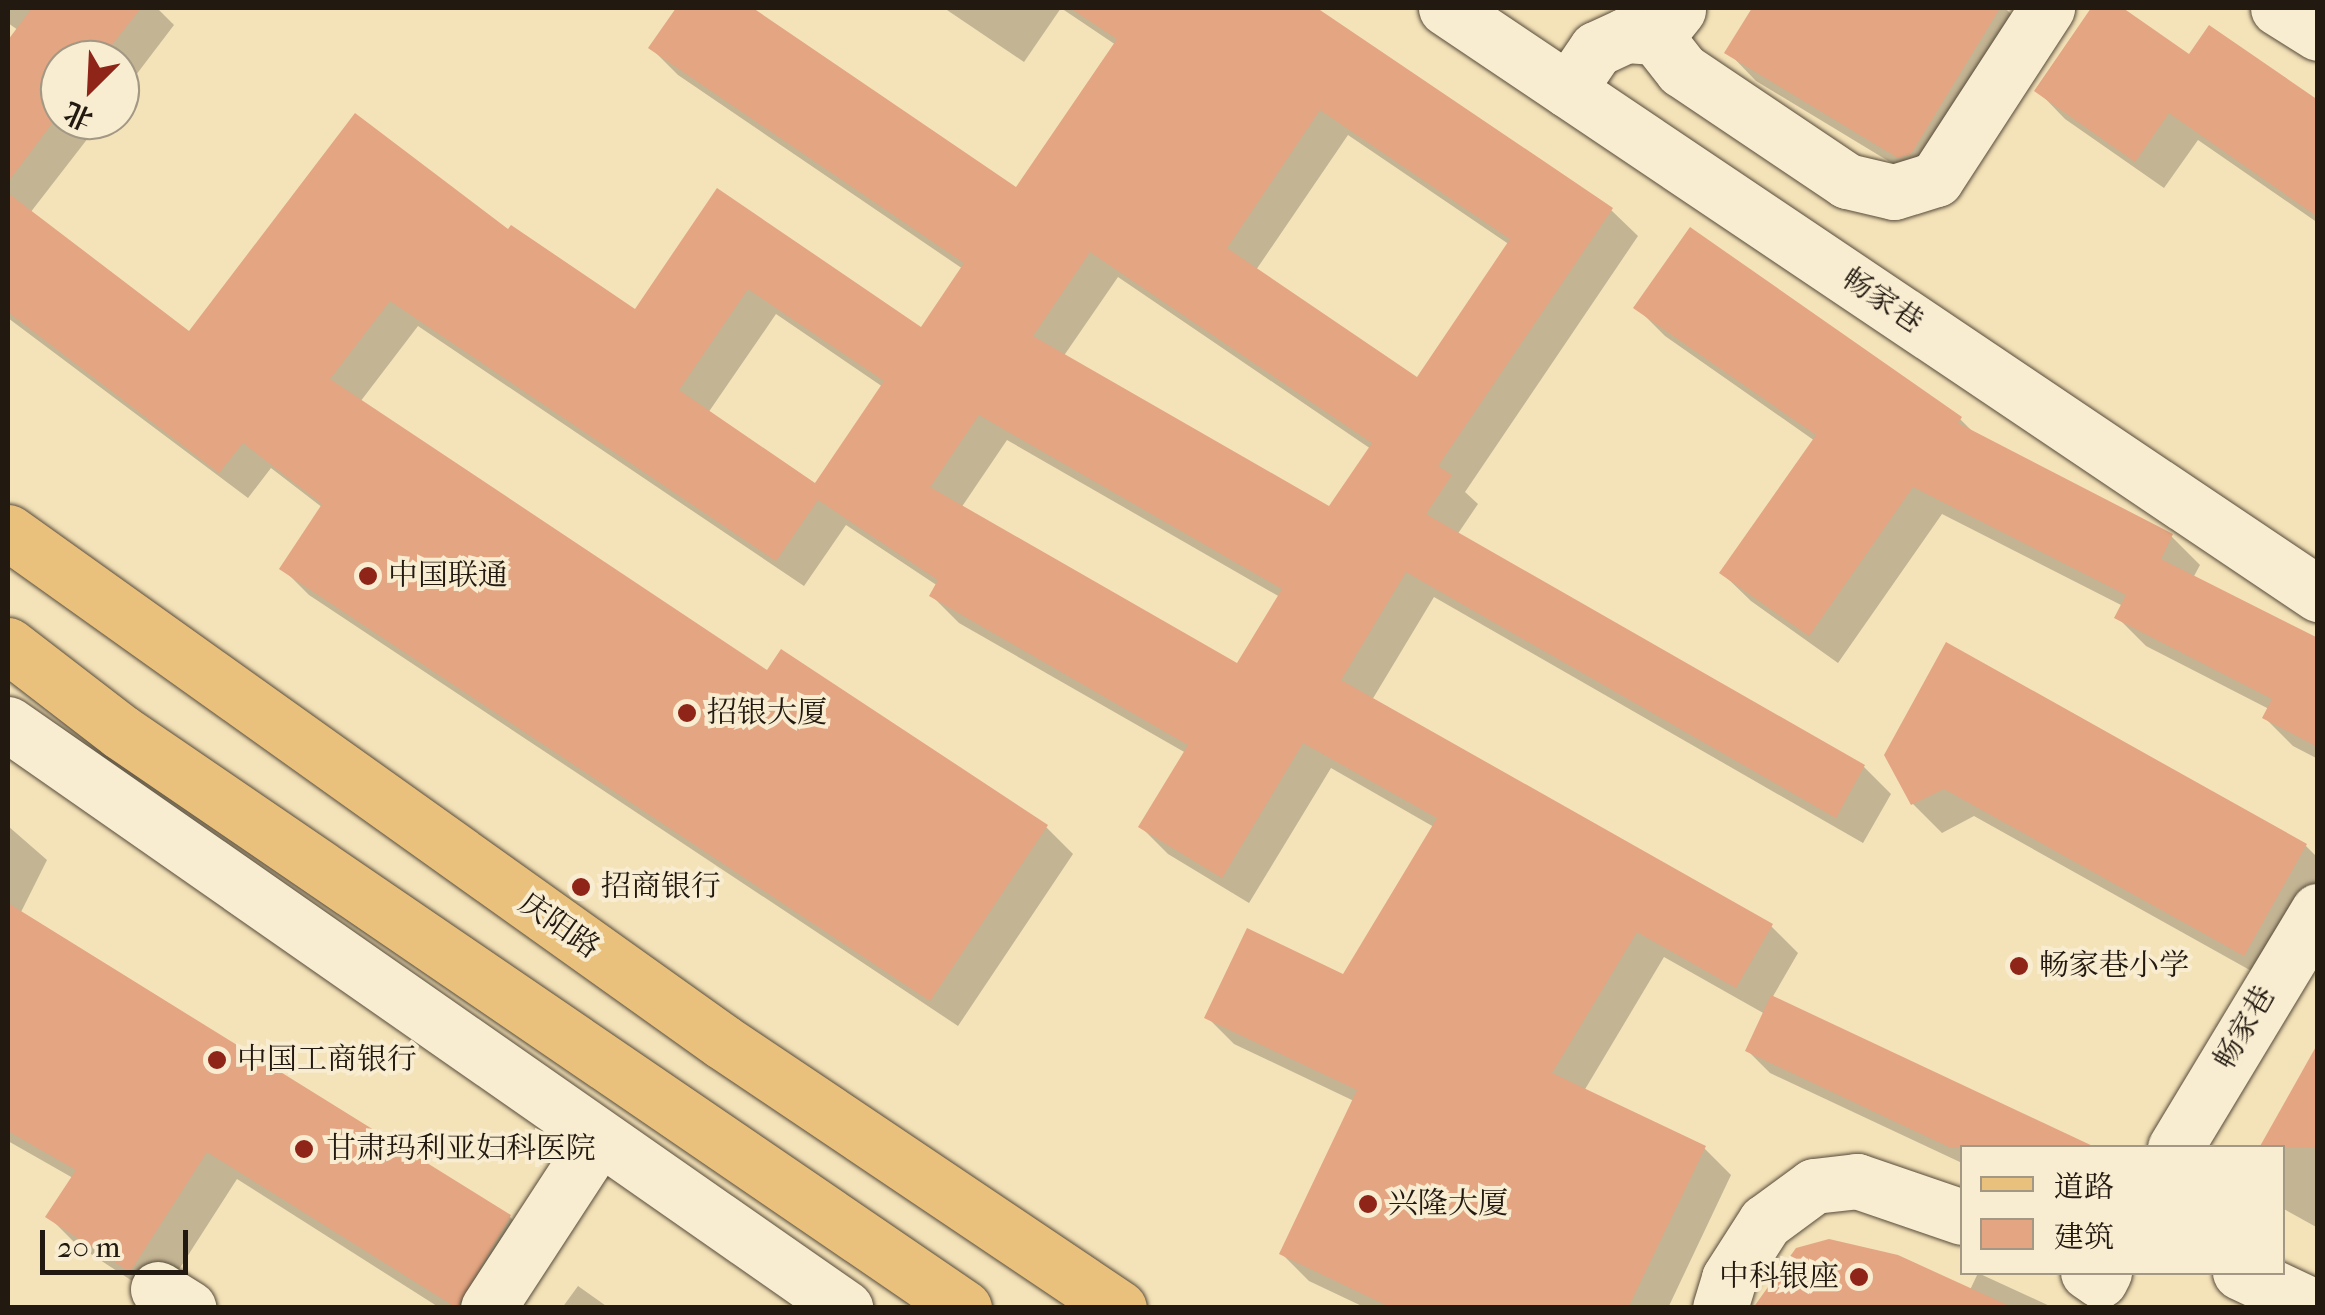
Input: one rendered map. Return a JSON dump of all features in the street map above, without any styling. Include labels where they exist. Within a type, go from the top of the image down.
[{"type":"main road","name":"庆阳路","points":[[8,532],[723,1042],[1120,1308]]},
{"type":"main road","points":[[8,645],[121,732],[964,1308]]},
{"type":"main road","points":[[8,672],[121,732]]},
{"type":"street","name":"畅家巷","points":[[1446,8],[2318,594]]},
{"type":"street","points":[[1568,90],[1596,49],[1668,22],[1682,70],[1846,181],[1894,192],[1936,179],[2047,8]]},
{"type":"street","points":[[2278,8],[2318,32]]},
{"type":"street","points":[[8,724],[845,1308]]},
{"type":"street","name":"畅家巷","points":[[2178,1145],[2316,917]]},
{"type":"street","points":[[488,1308],[598,1139]]},
{"type":"street","points":[[1720,1308],[1729,1278],[1766,1222],[1814,1186],[1858,1181],[1960,1217]]},
{"type":"street","points":[[2246,1275],[2317,1308]]},
{"type":"building","points":[[32,8],[141,8],[116,40],[40,40],[40,140],[8,182],[8,40]]},
{"type":"building","points":[[676,8],[753,8],[1016,187],[1117,39],[1070,8],[1317,8],[1613,208],[1438,466],[1452,475],[1426,514],[1865,765],[1836,818],[1406,572],[1341,680],[1773,924],[1736,988],[1637,932],[1552,1073],[1706,1146],[1628,1308],[1392,1308],[1279,1254],[1357,1090],[1204,1018],[1247,928],[1343,974],[1437,818],[1303,743],[1222,878],[1138,827],[1188,745],[929,596],[938,580],[818,500],[776,561],[390,301],[330,379],[767,670],[781,649],[1048,825],[930,1001],[279,569],[322,504],[243,443],[219,473],[8,312],[8,193],[189,331],[355,113],[508,229],[511,225],[635,309],[717,188],[921,327],[964,263],[648,48]],"holes":[[[1320,110],[1510,239],[1417,377],[1227,248]],[[1090,252],[1372,443],[1329,506],[1033,336]],[[748,289],[884,381],[815,483],[679,390]],[[979,415],[1282,589],[1237,663],[930,487]]]},
{"type":"building","points":[[1752,8],[2000,8],[1911,154],[1898,158],[1724,53]]},
{"type":"building","points":[[2091,8],[2123,8],[2189,54],[2209,25],[2318,100],[2318,217],[2169,113],[2135,162],[2034,91]]},
{"type":"building","points":[[1690,227],[1962,417],[1958,423],[2173,534],[2161,559],[2318,638],[2318,747],[2262,718],[2272,699],[2114,618],[2126,595],[1913,487],[1809,636],[1719,573],[1816,435],[1633,308]]},
{"type":"building","points":[[1946,642],[2307,844],[2244,956],[1944,789],[1911,805],[1884,755]]},
{"type":"building","points":[[8,903],[511,1215],[457,1308],[207,1152],[130,1272],[45,1217],[76,1170],[8,1131]]},
{"type":"building","points":[[1771,995],[2091,1145],[1951,1148],[1745,1051]]},
{"type":"building","points":[[2318,1043],[2318,1148],[2261,1145]]},
{"type":"building","name":"中科银座","points":[[1829,1239],[1898,1255],[2014,1308],[1753,1308],[1796,1248]]},
{"type":"place","name":"中国联通","points":[[368,576]]},
{"type":"place","name":"招银大厦","points":[[687,713]]},
{"type":"place","name":"招商银行","points":[[581,887]]},
{"type":"place","name":"畅家巷小学","points":[[2019,966]]},
{"type":"place","name":"中国工商银行","points":[[217,1060]]},
{"type":"place","name":"甘肃玛利亚妇科医院","points":[[304,1149]]},
{"type":"place","name":"兴隆大厦","points":[[1368,1204]]},
{"type":"place","name":"中科银座","points":[[1859,1277]]}]
